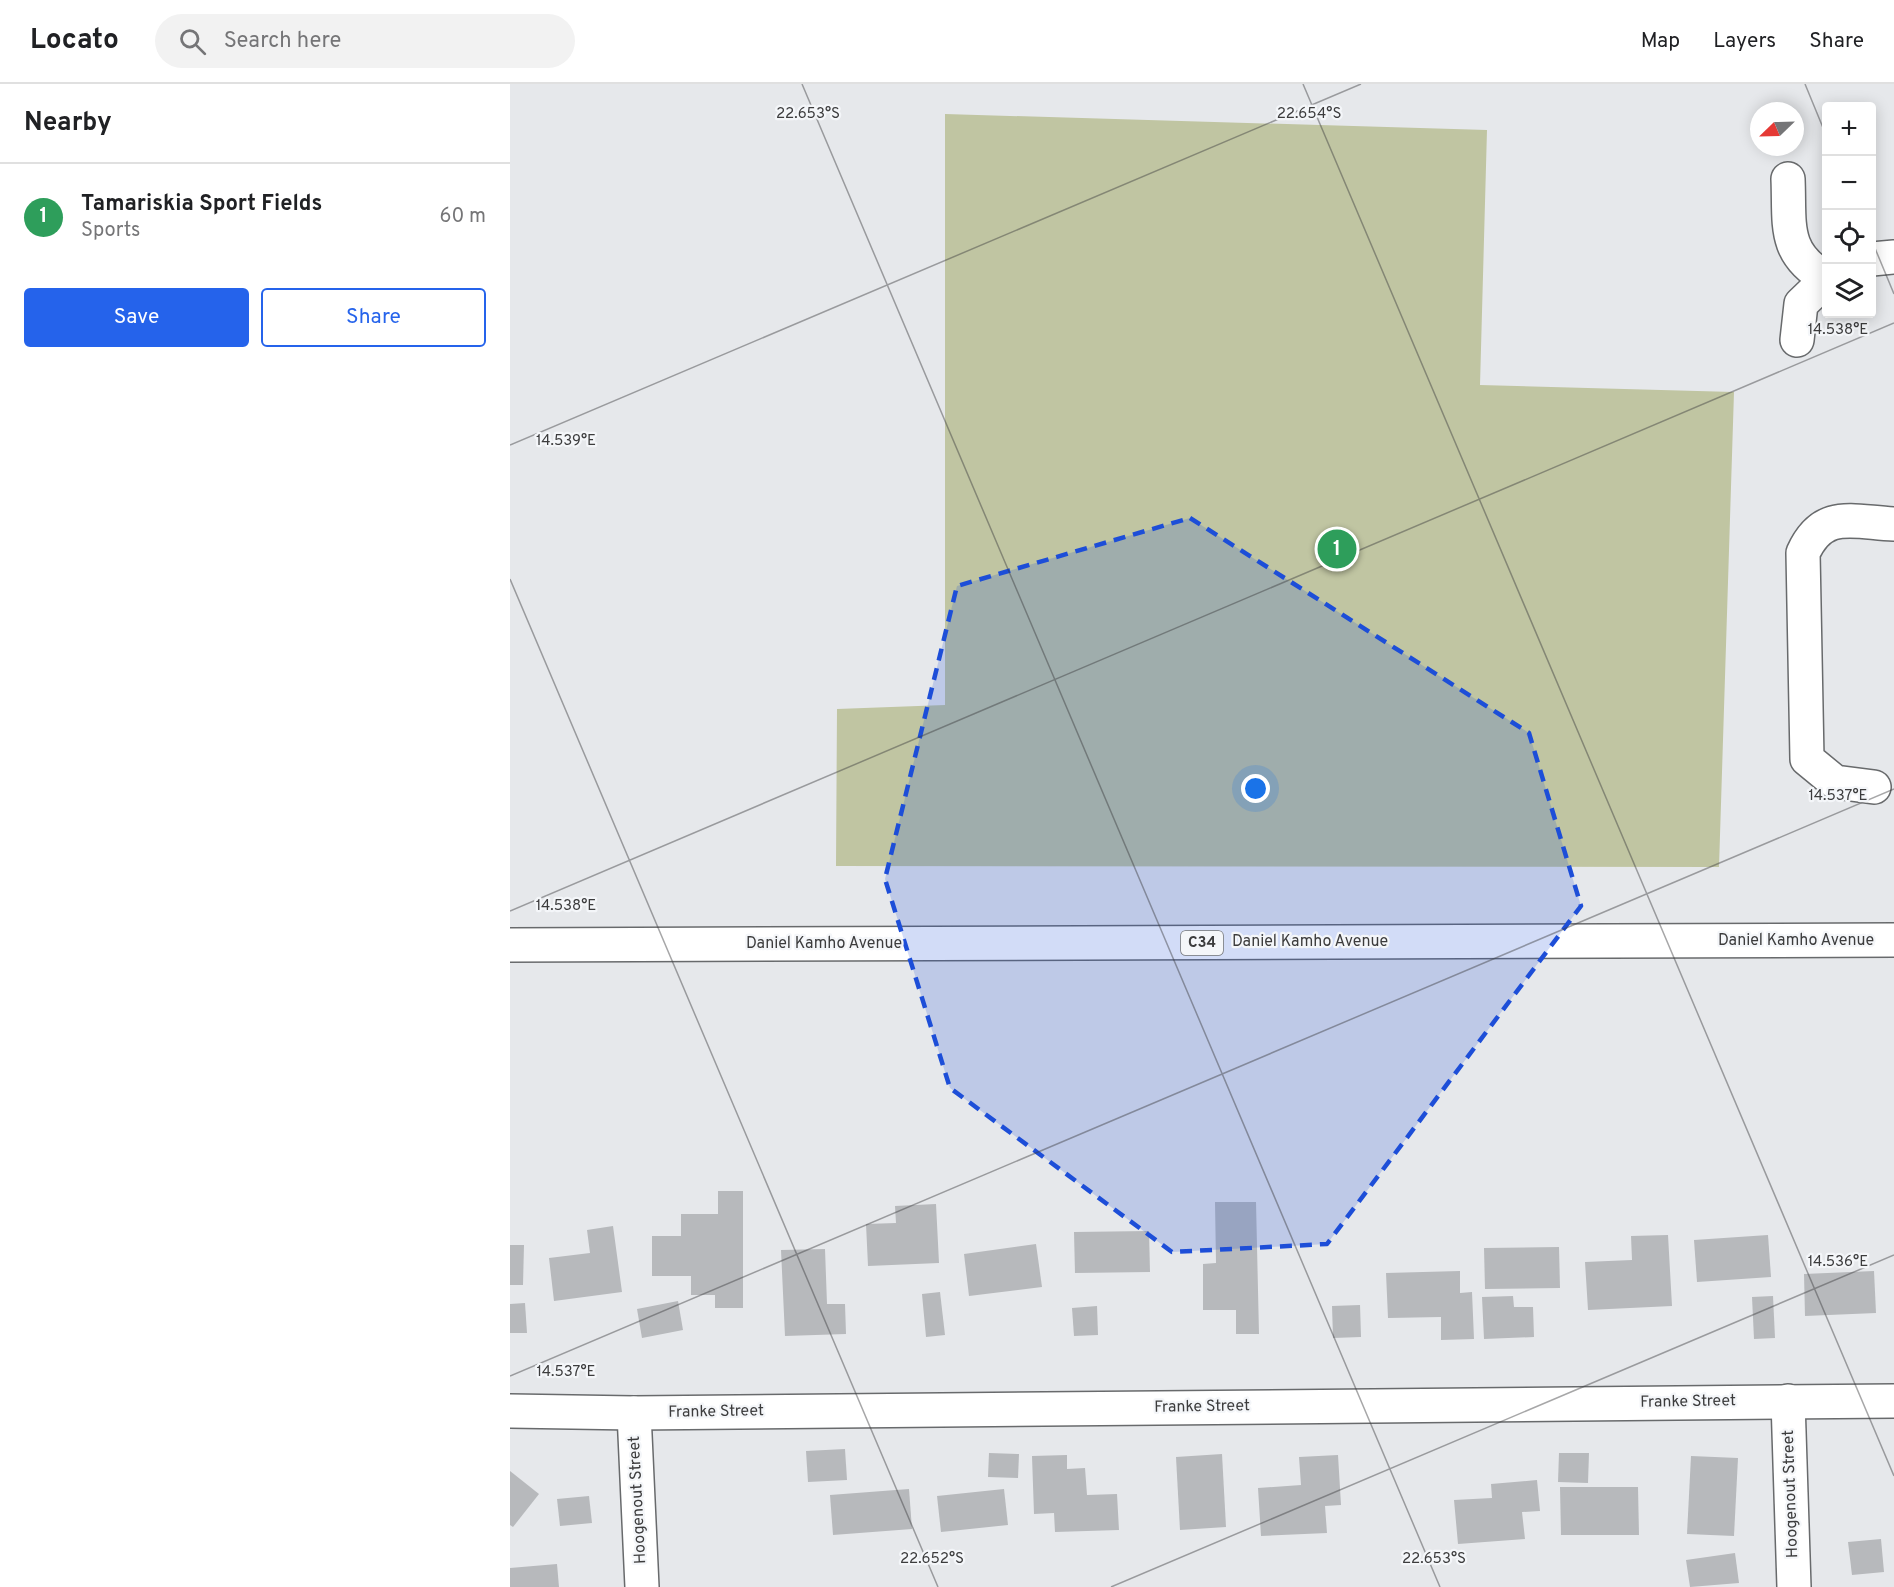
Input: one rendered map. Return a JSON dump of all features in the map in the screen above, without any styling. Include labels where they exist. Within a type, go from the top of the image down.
[{"type":"street","points":[[1788,179],[1791,238],[1797,255],[1810,269],[1822,276]]},
{"type":"street","points":[[1876,259],[1894,257]]},
{"type":"street","points":[[1797,340],[1801,304],[1822,284]]},
{"type":"street","points":[[1874,787],[1835,783],[1807,759],[1803,553],[1811,536],[1830,522],[1894,524]]},
{"type":"street","name":"Daniel Kamho Avenue","points":[[510,945],[1894,940]]},
{"type":"street","name":"Hoogenout Street","points":[[1788,1401],[1794,1587]]},
{"type":"street","name":"Franke Street","points":[[510,1411],[634,1413],[1894,1401]]},
{"type":"street","name":"Hoogenout Street","points":[[634,1413],[642,1587]]},
{"type":"highlighted area","points":[[1190,518],[1529,733],[1581,906],[1327,1244],[1172,1252],[950,1088],[885,879],[957,586]]},
{"type":"green space","points":[[945,114],[1487,130],[1480,385],[1734,392],[1719,867],[836,866],[837,709],[945,705]]},
{"type":"building","points":[[718,1191],[743,1191],[743,1308],[715,1308],[715,1295],[691,1295],[691,1276],[652,1276],[652,1236],[681,1236],[681,1214],[718,1214]]},
{"type":"building","points":[[1215,1202],[1256,1202],[1259,1334],[1236,1334],[1236,1310],[1203,1310],[1203,1264],[1216,1263]]},
{"type":"building","points":[[936,1204],[939,1263],[868,1266],[866,1224],[896,1223],[895,1206]]},
{"type":"building","points":[[613,1226],[622,1292],[554,1301],[549,1258],[590,1253],[587,1230]]},
{"type":"building","points":[[1149,1231],[1150,1272],[1075,1273],[1074,1232]]},
{"type":"building","points":[[1668,1235],[1672,1306],[1588,1310],[1585,1262],[1632,1260],[1631,1236]]},
{"type":"building","points":[[1768,1235],[1771,1277],[1697,1282],[1694,1240]]},
{"type":"building","points":[[1036,1244],[1042,1287],[969,1296],[964,1254]]},
{"type":"building","points":[[510,1245],[524,1245],[523,1285],[510,1285]]},
{"type":"building","points":[[1559,1247],[1560,1288],[1485,1289],[1484,1248]]},
{"type":"building","points":[[825,1249],[827,1304],[845,1304],[846,1334],[785,1336],[781,1250]]},
{"type":"building","points":[[1460,1271],[1460,1293],[1472,1292],[1474,1339],[1441,1340],[1441,1317],[1388,1318],[1386,1273]]},
{"type":"building","points":[[1874,1271],[1876,1313],[1805,1316],[1804,1274]]},
{"type":"building","points":[[940,1292],[945,1335],[926,1337],[922,1294]]},
{"type":"building","points":[[1513,1296],[1514,1307],[1533,1307],[1534,1337],[1484,1339],[1482,1297]]},
{"type":"building","points":[[1773,1296],[1775,1338],[1754,1339],[1752,1297]]},
{"type":"building","points":[[678,1301],[683,1330],[642,1338],[637,1309]]},
{"type":"building","points":[[525,1303],[527,1333],[510,1333],[510,1304]]},
{"type":"building","points":[[1360,1305],[1361,1337],[1333,1338],[1332,1306]]},
{"type":"building","points":[[1097,1306],[1098,1335],[1074,1336],[1072,1308]]},
{"type":"building","points":[[845,1449],[847,1480],[808,1482],[806,1451]]},
{"type":"building","points":[[989,1453],[1019,1454],[1018,1478],[988,1477]]},
{"type":"building","points":[[1559,1453],[1589,1453],[1588,1483],[1558,1482]]},
{"type":"building","points":[[1222,1454],[1226,1527],[1180,1530],[1176,1457]]},
{"type":"building","points":[[1067,1455],[1067,1469],[1085,1468],[1087,1495],[1117,1494],[1119,1530],[1055,1532],[1054,1513],[1034,1514],[1032,1456]]},
{"type":"building","points":[[1338,1455],[1341,1505],[1325,1506],[1327,1533],[1261,1536],[1258,1488],[1301,1485],[1299,1457]]},
{"type":"building","points":[[1691,1456],[1738,1458],[1734,1536],[1687,1534]]},
{"type":"building","points":[[510,1471],[539,1494],[513,1527],[510,1525]]},
{"type":"building","points":[[1537,1480],[1540,1511],[1522,1512],[1525,1539],[1458,1544],[1454,1500],[1492,1498],[1491,1484]]},
{"type":"building","points":[[1560,1487],[1638,1487],[1639,1535],[1561,1535]]},
{"type":"building","points":[[909,1489],[912,1529],[833,1535],[830,1495]]},
{"type":"building","points":[[1004,1489],[1008,1525],[941,1532],[937,1496]]},
{"type":"building","points":[[589,1496],[592,1523],[560,1526],[557,1499]]},
{"type":"building","points":[[1881,1539],[1884,1572],[1852,1575],[1848,1542]]},
{"type":"building","points":[[1735,1553],[1739,1583],[1690,1587],[1686,1560]]},
{"type":"building","points":[[557,1564],[559,1587],[510,1587],[510,1568]]},
{"type":"place","name":"Tamariskia Sport Fields","points":[[1337,549]]}]
